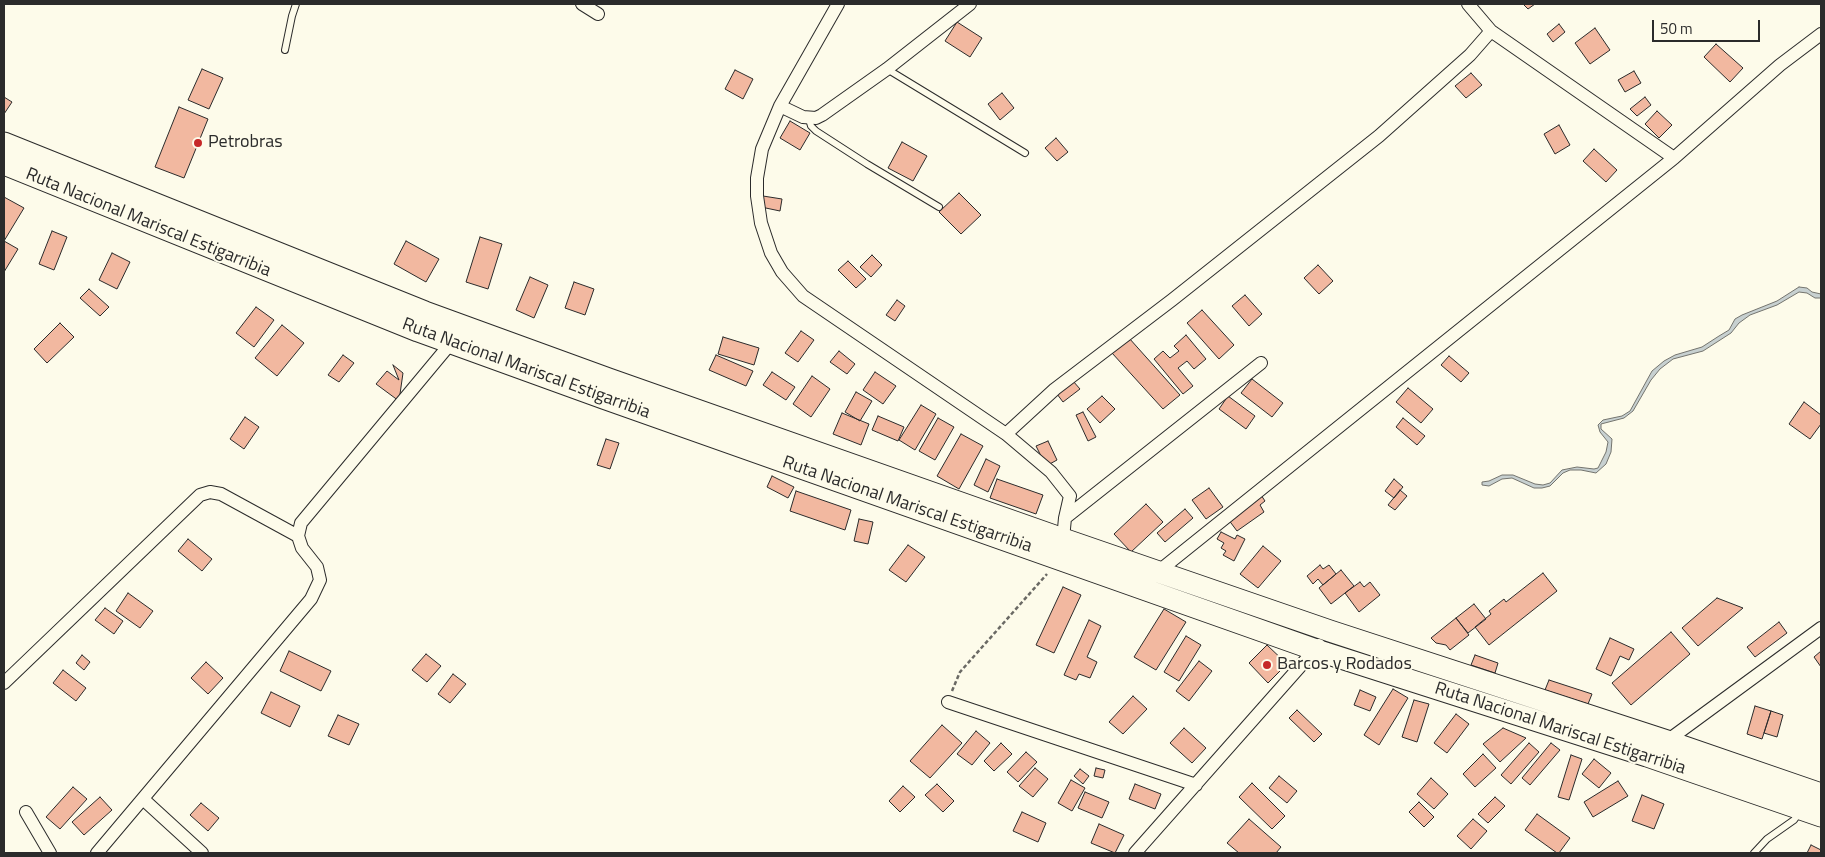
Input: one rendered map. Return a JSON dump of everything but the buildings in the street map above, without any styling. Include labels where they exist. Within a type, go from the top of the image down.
[{"type":"highway","name":"Ruta Nacional Mariscal Estigarribia","points":[[4,143],[451,322],[1061,549],[1316,650],[1647,756],[1811,813]]},
{"type":"highway","name":"Ruta Nacional Mariscal Estigarribia","points":[[4,164],[451,343],[1061,549],[1159,571],[1330,631],[1667,741],[1821,794]]},
{"type":"street","points":[[582,4],[598,14]]},
{"type":"street","points":[[838,4],[780,106],[762,150],[757,178],[757,196],[761,223],[771,253],[782,272],[803,296],[1006,434],[1052,472],[1070,496],[1061,549]]},
{"type":"street","points":[[780,106],[803,118],[809,119],[822,115],[887,69],[970,4]]},
{"type":"street","points":[[1468,4],[1491,31],[1674,158]]},
{"type":"street","points":[[1006,434],[1055,389],[1172,300],[1379,136],[1470,55],[1491,31]]},
{"type":"street","points":[[1159,571],[1674,158],[1780,65],[1821,34]]},
{"type":"street","points":[[97,853],[311,599],[320,580],[317,567],[302,548],[298,536],[301,523],[451,343]]},
{"type":"street","points":[[1065,518],[1261,364]]},
{"type":"street","points":[[4,683],[200,495],[210,492],[221,494],[298,536]]},
{"type":"street","points":[[1667,741],[1821,628]]},
{"type":"street","points":[[1136,853],[1316,650],[1330,631]]},
{"type":"street","points":[[948,702],[1196,785]]},
{"type":"street","points":[[143,799],[202,853]]},
{"type":"street","points":[[26,812],[50,853]]},
{"type":"lane","points":[[284,50],[296,4]]},
{"type":"lane","points":[[887,69],[1025,153]]},
{"type":"lane","points":[[809,119],[811,126],[816,131],[939,207]]},
{"type":"lane","points":[[1754,853],[1767,840],[1794,820],[1811,813]]},
{"type":"path","points":[[948,702],[960,672],[1061,549]]},
{"type":"shaded area","points":[[1799,287],[1821,294],[1821,298],[1815,298],[1807,293],[1799,292],[1777,305],[1750,315],[1739,323],[1731,333],[1703,351],[1673,359],[1660,369],[1651,380],[1633,411],[1624,418],[1601,424],[1601,429],[1612,439],[1611,452],[1606,464],[1596,473],[1570,470],[1563,473],[1550,486],[1542,488],[1534,488],[1512,478],[1502,479],[1489,486],[1482,485],[1482,482],[1502,475],[1513,475],[1535,484],[1543,485],[1550,483],[1562,470],[1577,467],[1598,468],[1606,452],[1608,442],[1600,432],[1598,425],[1603,420],[1622,416],[1630,411],[1652,371],[1675,355],[1702,347],[1729,330],[1735,319],[1742,315],[1777,301]]},
{"type":"place","name":"Petrobras","points":[[198,143]]},
{"type":"place","name":"Barcos y Rodados","points":[[1267,665]]}]
